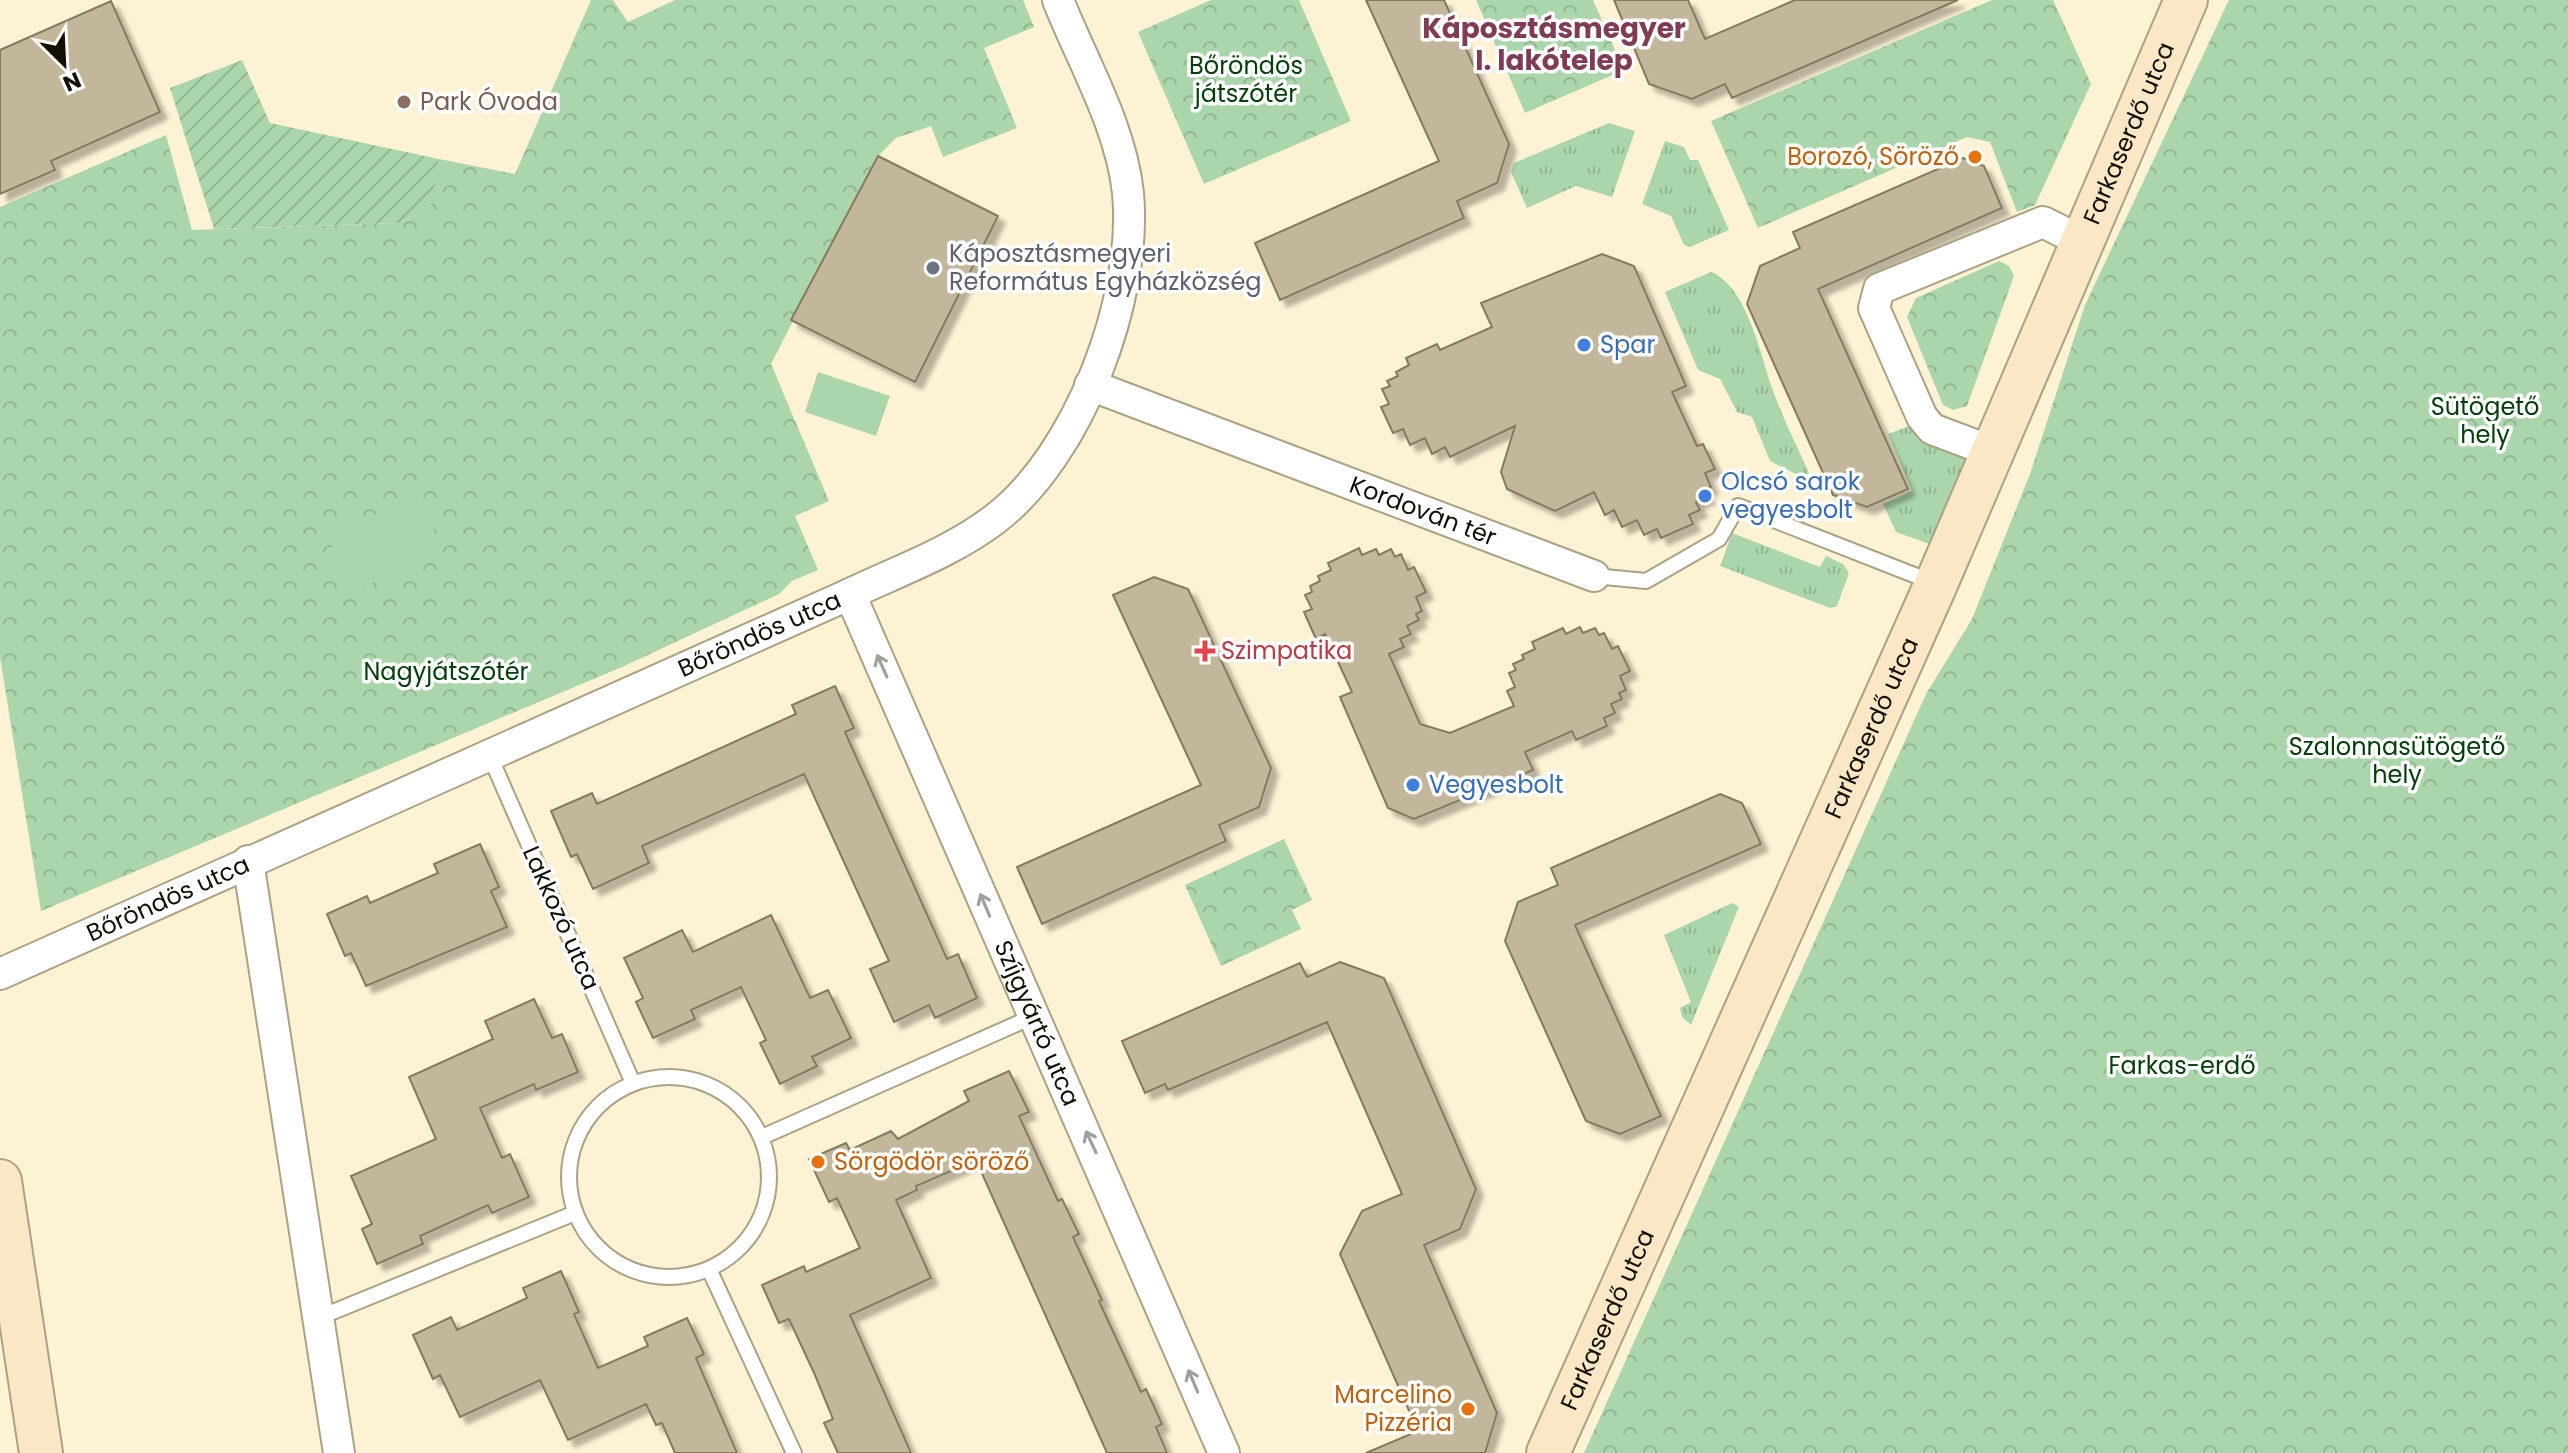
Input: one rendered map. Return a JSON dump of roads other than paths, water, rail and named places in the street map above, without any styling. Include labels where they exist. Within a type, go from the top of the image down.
[{"type":"street","name":"Bőröndös utca","points":[[0,974],[850,594],[962,540],[997,518],[1056,453],[1090,385],[1124,281],[1128,192],[1109,123],[1058,0]]},
{"type":"street","name":"Farkaserdő utca","points":[[1548,1453],[1936,584],[2186,0]]},
{"type":"street","points":[[1993,452],[1932,429],[1922,417],[1874,308],[1874,298],[1879,289],[2043,222],[2081,241]]},
{"type":"street","name":"Kordován tér","points":[[1090,385],[1594,576]]},
{"type":"street","name":"Szíjgyártó utca","points":[[850,594],[1032,1017],[1100,1162],[1224,1453]]},
{"type":"street","points":[[248,861],[339,1453]]},
{"type":"street","points":[[0,1181],[41,1453]]},
{"type":"lane","name":"Kordován tér","points":[[1594,576],[1646,581],[1719,539],[1738,506],[1936,584]]},
{"type":"lane","name":"Lakkozó utca","points":[[489,753],[633,1083]]},
{"type":"lane","points":[[762,1137],[1032,1017]]},
{"type":"lane","points":[[660,1077],[688,1078],[712,1086],[734,1100],[762,1137],[769,1162],[769,1188],[763,1212],[750,1236],[734,1254],[709,1269],[681,1276],[651,1276],[627,1268],[606,1255],[586,1234],[575,1213],[569,1183],[577,1138],[589,1116],[611,1095],[633,1083],[660,1077]]},
{"type":"lane","points":[[318,1318],[575,1213]]},
{"type":"lane","points":[[709,1269],[794,1453]]},
{"type":"place","name":"Park Óvoda","points":[[404,102]]},
{"type":"place","name":"Borozó, Söröző","points":[[1975,157]]},
{"type":"place","name":"Káposztásmegyeri Református Egyházközség","points":[[933,268]]},
{"type":"place","name":"Spar","points":[[1584,345]]},
{"type":"place","name":"Olcsó sarok vegyesbolt","points":[[1705,496]]},
{"type":"place","name":"Szimpatika","points":[[1205,651]]},
{"type":"place","name":"Vegyesbolt","points":[[1413,785]]},
{"type":"place","name":"Sörgödör söröző","points":[[818,1162]]},
{"type":"place","name":"Marcelino Pizzéria","points":[[1468,1409]]},
{"type":"district","name":"Káposztásmegyer I. lakótelep","points":[[1554,44]]},
{"type":"park label","name":"Bőröndös játszótér","points":[[1246,80]]},
{"type":"park label","name":"Sütögető hely","points":[[2485,421]]},
{"type":"park label","name":"Nagyjátszótér","points":[[446,672]]},
{"type":"park label","name":"Szalonnasütögető hely","points":[[2397,761]]},
{"type":"park label","name":"Farkas-erdő","points":[[2182,1066]]}]
